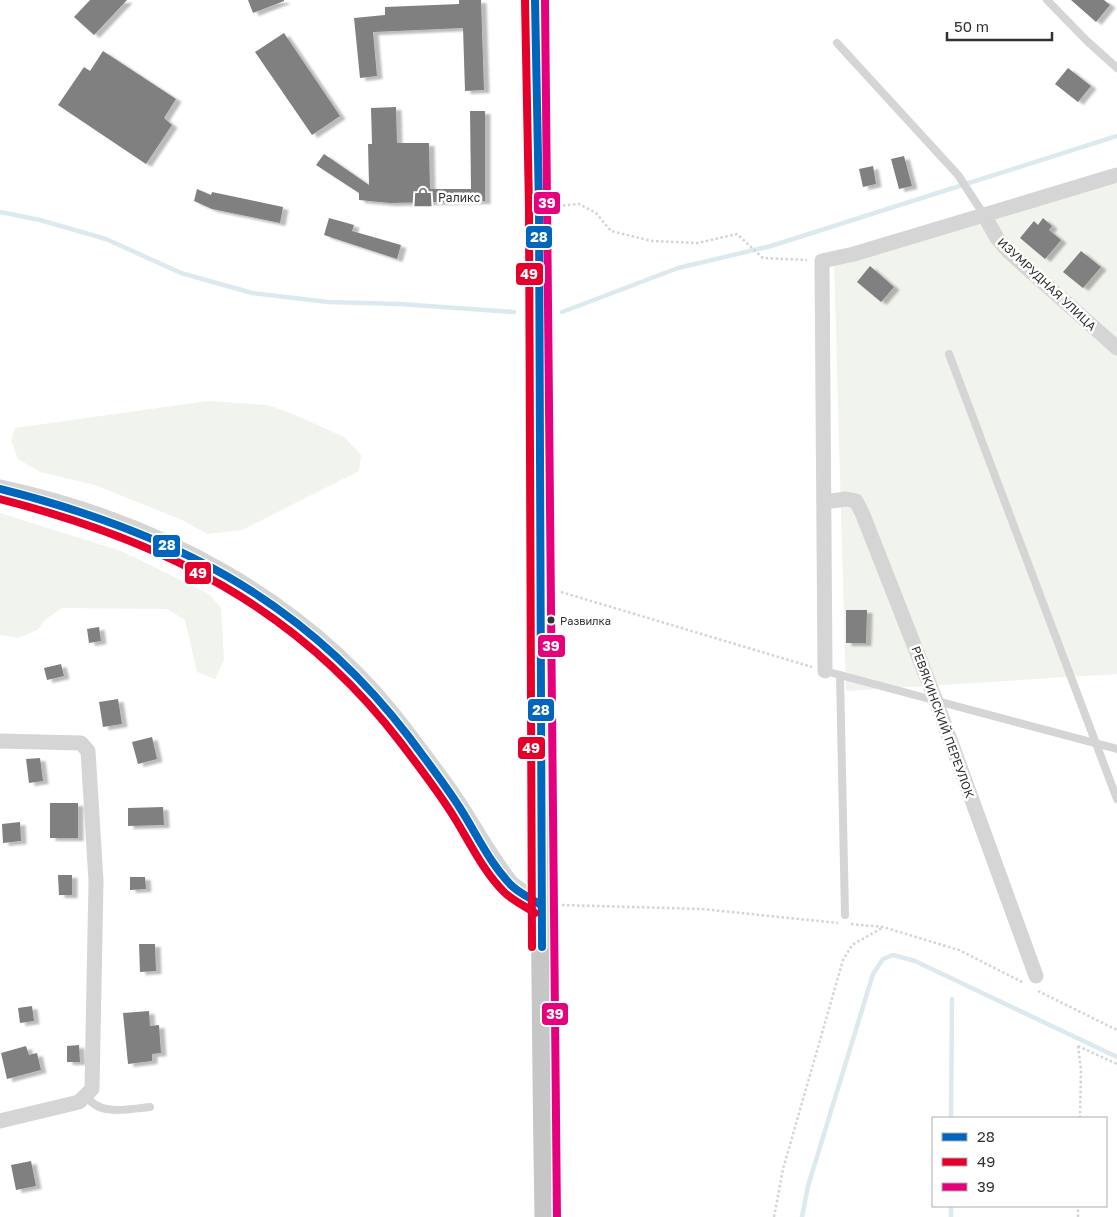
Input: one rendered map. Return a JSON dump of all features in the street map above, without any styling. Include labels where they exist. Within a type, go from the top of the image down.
[{"type":"highway","points":[[535,0],[539,208],[542,904],[547,1217]]},
{"type":"street","points":[[825,671],[822,261],[1117,175]]},
{"type":"street","name":"ИЗУМРУДНАЯ УЛИЦА","points":[[984,215],[997,238],[1008,251],[1117,348]]},
{"type":"street","points":[[0,489],[35,496],[121,524],[196,558],[255,592],[309,632],[357,677],[405,732],[453,797],[511,885],[542,904]]},
{"type":"street","name":"РЕВЯКИНСКИЙ ПЕРЕУЛОК","points":[[824,502],[856,501],[936,701],[1034,984]]},
{"type":"street","points":[[0,741],[80,743],[88,751],[96,880],[97,952],[92,1089],[79,1102],[0,1121]]},
{"type":"lane","points":[[1046,0],[1117,68]]},
{"type":"lane","points":[[837,43],[958,175],[984,215]]},
{"type":"lane","points":[[949,354],[1117,799]]},
{"type":"lane","points":[[825,671],[1117,749]]},
{"type":"lane","points":[[840,675],[845,915]]},
{"type":"lane","points":[[86,1095],[90,1103],[101,1109],[150,1107]]},
{"type":"path","points":[[539,208],[579,204],[596,213],[611,231],[652,241],[698,243],[737,234],[763,258],[822,261]]},
{"type":"path","points":[[541,586],[825,671]]},
{"type":"path","points":[[542,904],[702,909],[883,927],[959,950],[1034,984],[1117,1030]]},
{"type":"path","points":[[774,1217],[783,1169],[843,960],[852,944],[883,927]]},
{"type":"path","points":[[1080,1117],[1078,1046],[1117,1064]]},
{"type":"shaded area","points":[[1117,169],[1117,674],[846,691],[834,260]]},
{"type":"shaded area","points":[[208,401],[267,405],[293,414],[344,437],[361,455],[359,471],[242,530],[207,534],[182,520],[95,485],[40,472],[18,459],[11,440],[15,428]]},
{"type":"shaded area","points":[[0,513],[121,551],[209,594],[221,608],[224,660],[215,679],[197,672],[185,620],[167,609],[62,608],[46,619],[37,630],[18,638],[0,635]]},
{"type":"building","points":[[90,0],[127,0],[94,35],[74,17]]},
{"type":"building","points":[[248,0],[284,0],[284,1],[253,13]]},
{"type":"building","points":[[459,0],[481,0],[484,90],[465,91],[463,28],[373,32],[377,76],[360,78],[354,18],[385,15],[385,7],[459,4]]},
{"type":"building","points":[[1071,0],[1104,0],[1110,5],[1096,22]]},
{"type":"building","points":[[284,33],[340,116],[312,135],[255,52]]},
{"type":"building","points":[[103,51],[176,99],[164,118],[172,125],[146,164],[58,105],[84,67],[90,71]]},
{"type":"building","points":[[1068,68],[1091,86],[1078,102],[1055,84]]},
{"type":"building","points":[[396,107],[397,143],[429,143],[430,189],[471,189],[470,111],[485,111],[485,201],[390,203],[359,200],[359,193],[316,165],[324,154],[369,185],[368,144],[372,144],[371,108]]},
{"type":"building","points":[[904,156],[912,186],[899,189],[891,159]]},
{"type":"building","points":[[873,166],[876,184],[863,187],[859,169]]},
{"type":"building","points":[[197,189],[211,195],[212,192],[283,207],[280,223],[212,209],[194,201]]},
{"type":"building","points":[[329,218],[354,225],[352,231],[401,245],[397,259],[324,235]]},
{"type":"building","points":[[1043,218],[1052,226],[1049,230],[1061,240],[1045,259],[1020,238],[1034,221],[1038,225]]},
{"type":"building","points":[[1081,251],[1101,267],[1083,288],[1063,272]]},
{"type":"building","points":[[870,266],[894,287],[881,302],[857,282]]},
{"type":"building","points":[[846,610],[867,610],[866,643],[846,643]]},
{"type":"building","points":[[99,627],[101,641],[89,643],[87,629]]},
{"type":"building","points":[[61,664],[64,676],[47,680],[44,668]]},
{"type":"building","points":[[118,699],[122,724],[103,727],[99,702]]},
{"type":"building","points":[[152,737],[157,759],[138,764],[132,742]]},
{"type":"building","points":[[40,758],[43,781],[29,783],[26,759]]},
{"type":"building","points":[[50,803],[78,803],[78,838],[50,838]]},
{"type":"building","points":[[163,807],[164,825],[128,826],[128,808]]},
{"type":"building","points":[[20,822],[21,841],[3,843],[2,824]]},
{"type":"building","points":[[58,875],[72,875],[72,895],[59,895]]},
{"type":"building","points":[[130,877],[145,877],[146,889],[130,890]]},
{"type":"building","points":[[139,944],[155,944],[156,971],[140,972]]},
{"type":"building","points":[[32,1006],[34,1021],[20,1023],[18,1008]]},
{"type":"building","points":[[149,1011],[150,1026],[159,1025],[161,1053],[152,1054],[152,1061],[128,1064],[123,1013]]},
{"type":"building","points":[[79,1045],[80,1062],[67,1062],[67,1046]]},
{"type":"building","points":[[26,1046],[29,1055],[37,1053],[41,1070],[7,1079],[1,1053]]},
{"type":"building","points":[[31,1161],[36,1186],[16,1190],[11,1165]]},
{"type":"waterway","points":[[562,312],[678,268],[771,246],[1117,136]]},
{"type":"waterway","points":[[0,212],[40,220],[106,239],[181,273],[252,293],[328,302],[400,304],[514,312]]},
{"type":"waterway","points":[[802,1217],[808,1186],[873,974],[883,959],[893,955],[915,961],[1117,1057]]},
{"type":"waterway","points":[[951,1117],[952,999]]},
{"type":"waterway","points":[[951,1207],[951,1217]]},
{"type":"transit line","name":"49","points":[[525,0],[529,208],[532,947]]},
{"type":"transit line","name":"28","points":[[535,0],[539,208],[542,947]]},
{"type":"transit line","name":"39","points":[[545,0],[557,1217]]},
{"type":"transit line","name":"28","points":[[0,489],[61,506],[119,526],[175,549],[227,576],[277,608],[323,645],[368,688],[409,737],[441,781],[502,875],[517,890],[541,905]]},
{"type":"transit line","name":"49","points":[[0,499],[60,516],[117,536],[171,559],[223,586],[271,617],[317,653],[361,695],[435,788],[496,884],[511,898],[535,913]]},
{"type":"place","name":"Раликс","points":[[423,197]]},
{"type":"place","name":"Развилка","points":[[551,620]]}]
